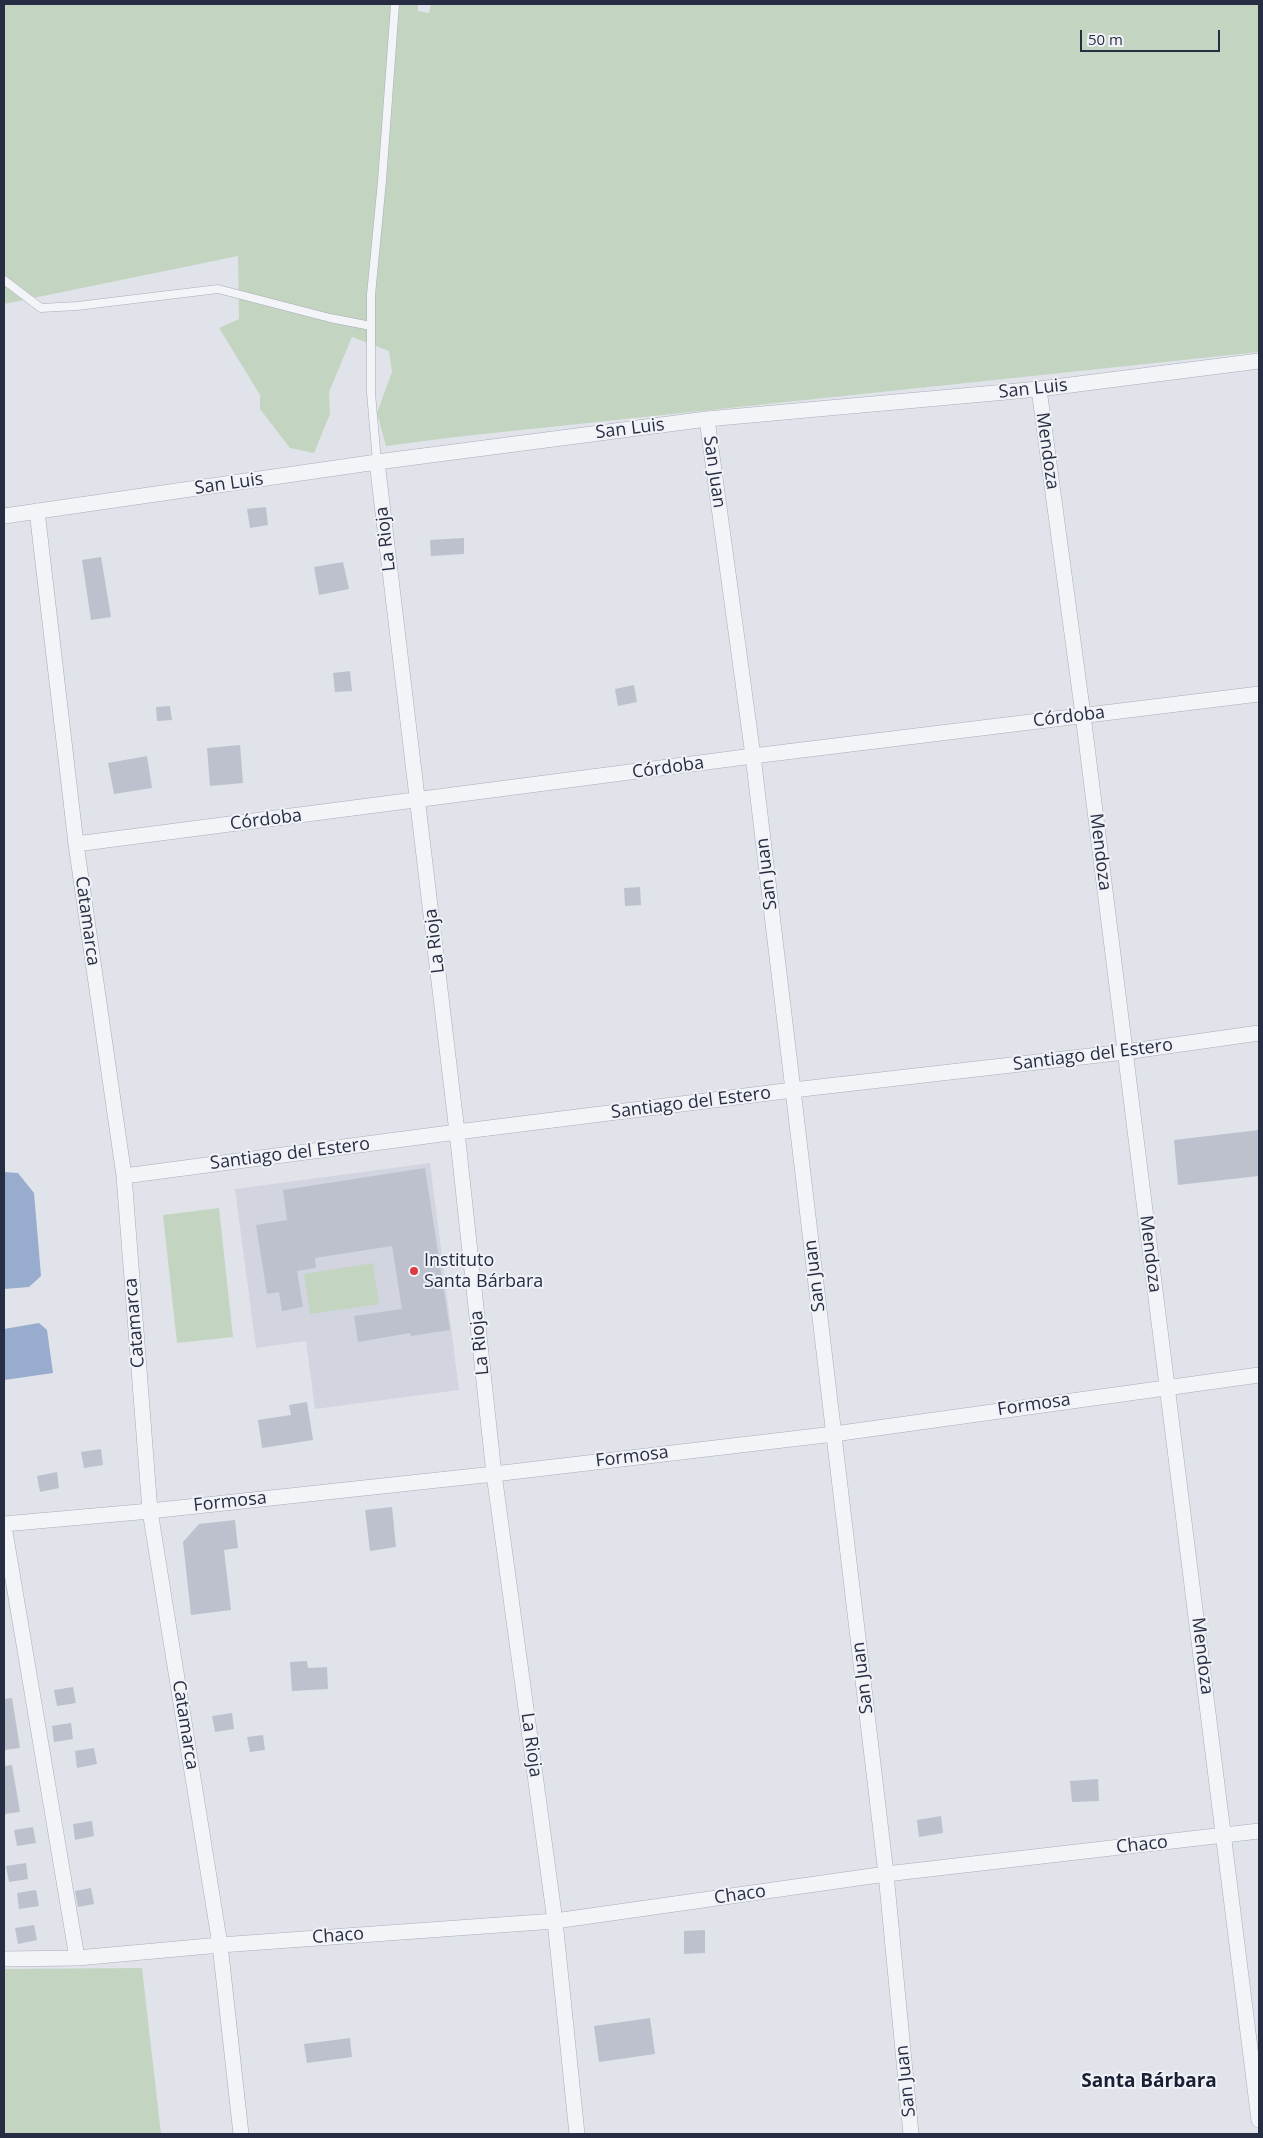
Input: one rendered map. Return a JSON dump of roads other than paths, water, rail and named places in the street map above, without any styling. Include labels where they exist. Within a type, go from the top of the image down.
[{"type":"street","name":"San Luis","points":[[4,516],[377,462],[706,419],[1039,389],[1259,361]]},
{"type":"street","name":"Mendoza","points":[[1039,389],[1225,1836],[1259,2120]]},
{"type":"street","name":"San Juan","points":[[706,419],[753,756],[793,1090],[886,1874],[911,2134]]},
{"type":"street","name":"La Rioja","points":[[377,462],[458,1132],[494,1474],[555,1921],[577,2134]]},
{"type":"street","name":"Catamarca","points":[[37,511],[76,844],[124,1176],[150,1511],[220,1945],[242,2134]]},
{"type":"street","name":"Córdoba","points":[[76,844],[753,756],[1259,694]]},
{"type":"street","name":"Santiago del Estero","points":[[124,1176],[793,1090],[1125,1052],[1259,1033]]},
{"type":"street","name":"Formosa","points":[[4,1525],[494,1474],[834,1434],[1167,1386],[1259,1375]]},
{"type":"street","points":[[4,1525],[77,1958]]},
{"type":"street","name":"Chaco","points":[[4,1959],[77,1958],[220,1945],[555,1921],[886,1874],[1259,1832]]},
{"type":"lane","points":[[377,462],[371,393],[370,294],[386,136],[395,4]]},
{"type":"lane","points":[[4,280],[41,308],[77,306],[218,289],[330,318],[371,326]]},
{"type":"water","points":[[4,1172],[18,1173],[34,1193],[41,1276],[29,1287],[4,1289]]},
{"type":"water","points":[[39,1323],[47,1330],[53,1373],[4,1380],[4,1329]]},
{"type":"place","name":"Instituto Santa Bárbara","points":[[414,1271]]},
{"type":"district","name":"Santa Bárbara","points":[[1149,2082]]}]
